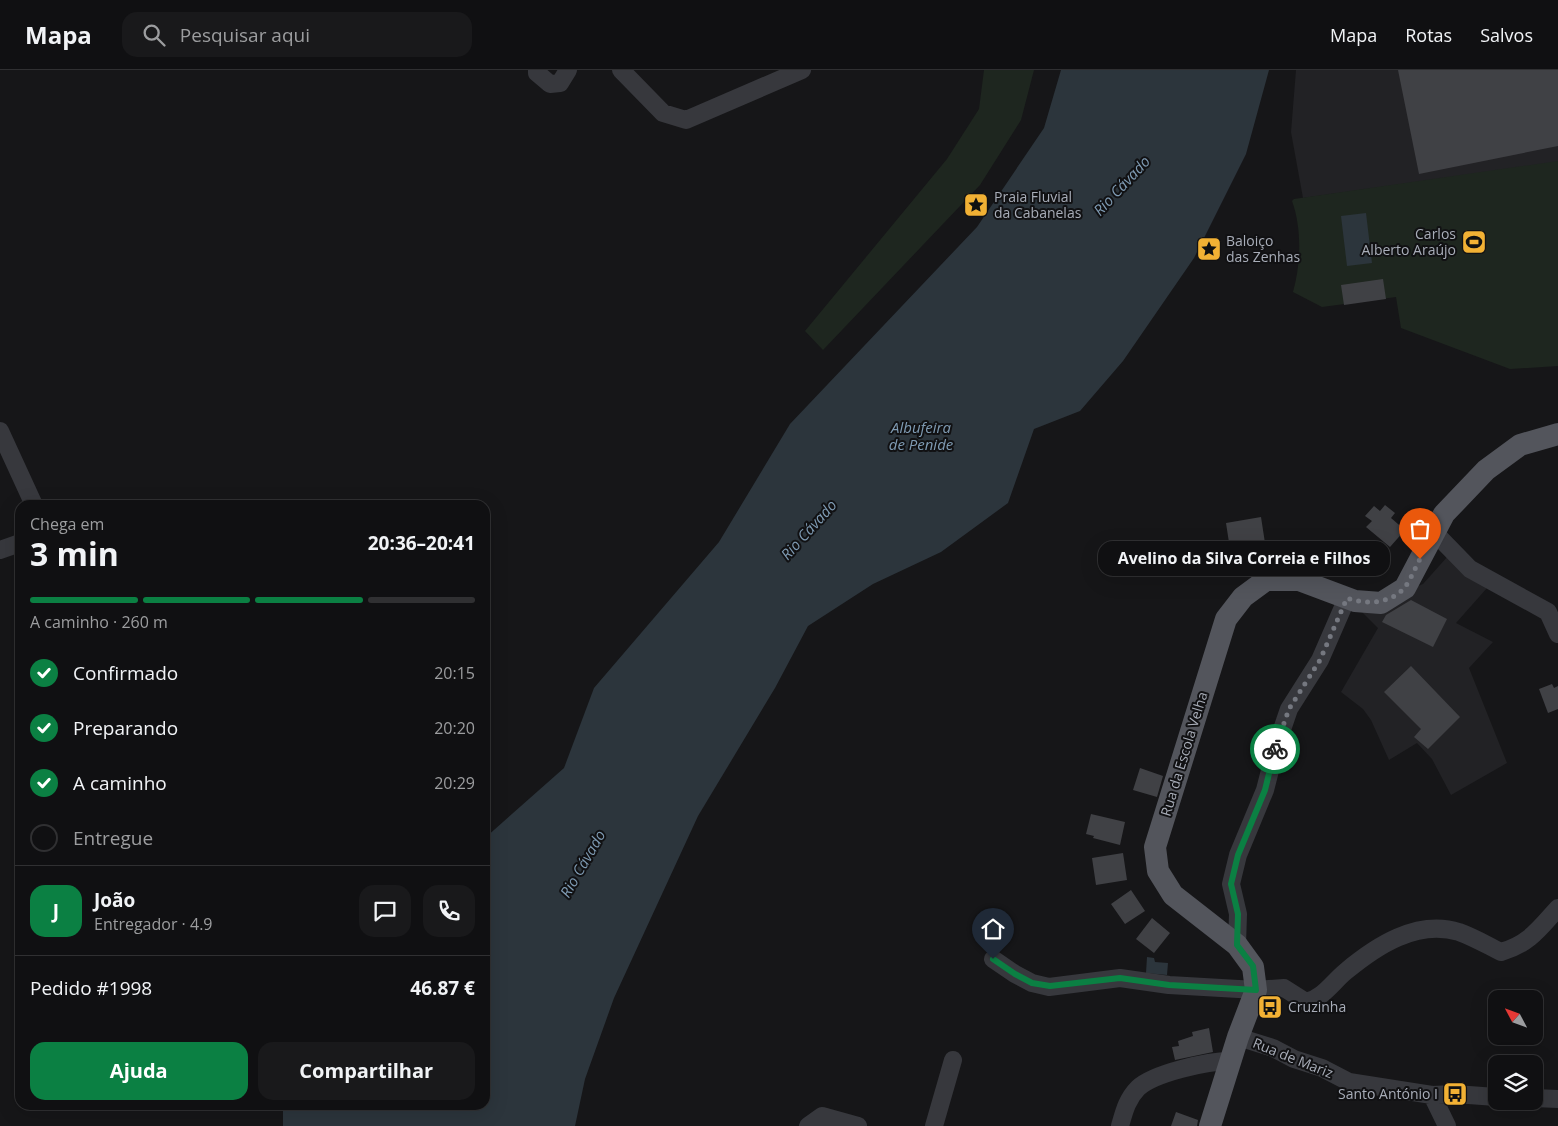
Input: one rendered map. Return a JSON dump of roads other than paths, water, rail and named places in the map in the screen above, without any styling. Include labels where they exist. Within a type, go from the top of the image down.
[{"type":"main road","name":"Rua da Escola Velha","points":[[1256,990],[1253,966],[1237,945],[1173,895],[1158,871],[1155,847],[1226,619],[1243,597],[1266,580],[1299,580],[1354,601],[1382,603],[1405,588],[1444,514],[1486,470],[1520,445],[1558,434]]},
{"type":"main road","points":[[1210,1126],[1238,1037],[1256,990]]},
{"type":"street","points":[[537,70],[550,84],[560,83],[567,75],[568,70]]},
{"type":"street","points":[[621,70],[663,112],[686,120],[802,70]]},
{"type":"street","points":[[0,431],[32,500]]},
{"type":"street","points":[[1434,532],[1470,569],[1553,612],[1558,634]]},
{"type":"street","points":[[0,550],[15,545]]},
{"type":"street","points":[[1237,945],[1238,914],[1231,884],[1238,855],[1265,790],[1276,747],[1289,709],[1320,660],[1347,598]]},
{"type":"street","points":[[993,959],[1024,979],[1050,986],[1120,978],[1169,985],[1256,990],[1284,988],[1306,1002],[1316,1000],[1346,972],[1378,947],[1403,933],[1429,929],[1458,932],[1501,952],[1516,948],[1529,940],[1558,908]]},
{"type":"street","name":"Rua de Mariz","points":[[1238,1037],[1273,1048],[1294,1059],[1322,1068],[1349,1082],[1432,1095],[1455,1094],[1488,1096]]},
{"type":"street","points":[[934,1126],[954,1060]]},
{"type":"street","points":[[1120,1126],[1126,1104],[1139,1087],[1172,1072],[1215,1061],[1230,1061]]},
{"type":"street","points":[[1432,1095],[1447,1126]]},
{"type":"street","points":[[1543,1098],[1558,1099]]},
{"type":"street","points":[[808,1126],[822,1116],[858,1126]]},
{"type":"water","name":"Albufeira de Penide","points":[[1061,70],[1269,70],[1246,154],[1194,258],[1123,361],[1080,411],[1034,429],[1008,503],[941,552],[873,584],[808,626],[775,688],[698,816],[614,998],[585,1079],[575,1126],[283,1126],[283,1110],[490,1110],[490,834],[564,768],[594,688],[719,542],[790,424],[977,227],[1044,128]]},
{"type":"water","points":[[1366,213],[1372,263],[1347,266],[1341,216]]},
{"type":"water","points":[[1147,957],[1154,958],[1155,962],[1168,963],[1167,975],[1146,973]]},
{"type":"place","name":"Praia Fluvial da Cabanelas","points":[[976,205]]},
{"type":"place","name":"Carlos Alberto Araújo","points":[[1474,242]]},
{"type":"place","name":"Baloiço das Zenhas","points":[[1209,249]]},
{"type":"place","name":"Avelino da Silva Correia e Filhos","points":[[1420,559]]},
{"type":"place","name":"Cruzinha","points":[[1270,1007]]},
{"type":"place","name":"Santo António I","points":[[1455,1094]]},
{"type":"water label","name":"Rio Cávado","points":[[1122,186]]},
{"type":"water label","name":"Rio Cávado","points":[[809,530]]},
{"type":"water label","name":"Rio Cávado","points":[[583,864]]}]
